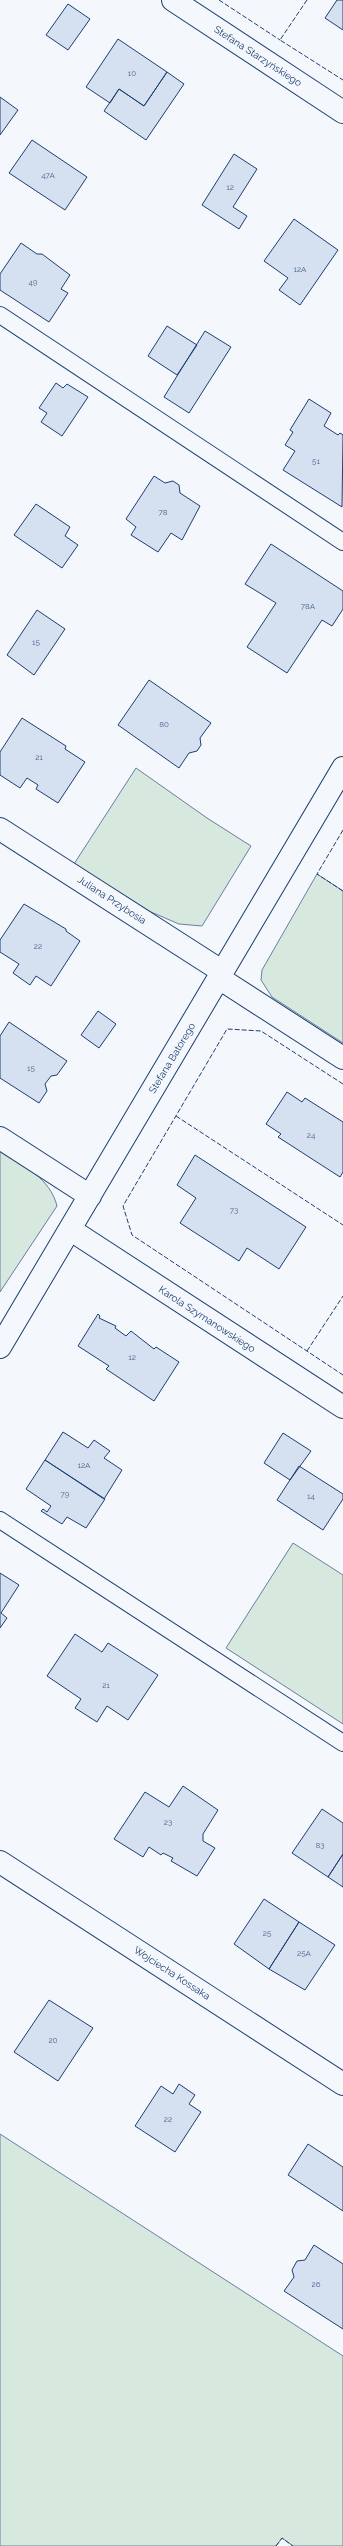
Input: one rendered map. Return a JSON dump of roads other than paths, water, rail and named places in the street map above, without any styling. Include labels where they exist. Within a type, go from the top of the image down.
[{"type":"street","name":"Stefana Starzyńskiego","points":[[173,0],[343,112]]},
{"type":"street","name":"Stefana Batorego","points":[[1,1341],[71,1230],[343,768]]},
{"type":"street","name":"Juliana Przybosia","points":[[0,829],[221,975],[343,1058]]},
{"type":"street","points":[[0,1138],[90,1196]]},
{"type":"street","name":"Karola Szymanowskiego","points":[[71,1230],[343,1407]]},
{"type":"street","name":"Wojciecha Kossaka","points":[[0,1862],[343,2084]]},
{"type":"lane","points":[[0,315],[343,542]]},
{"type":"lane","points":[[0,1520],[343,1744]]}]
